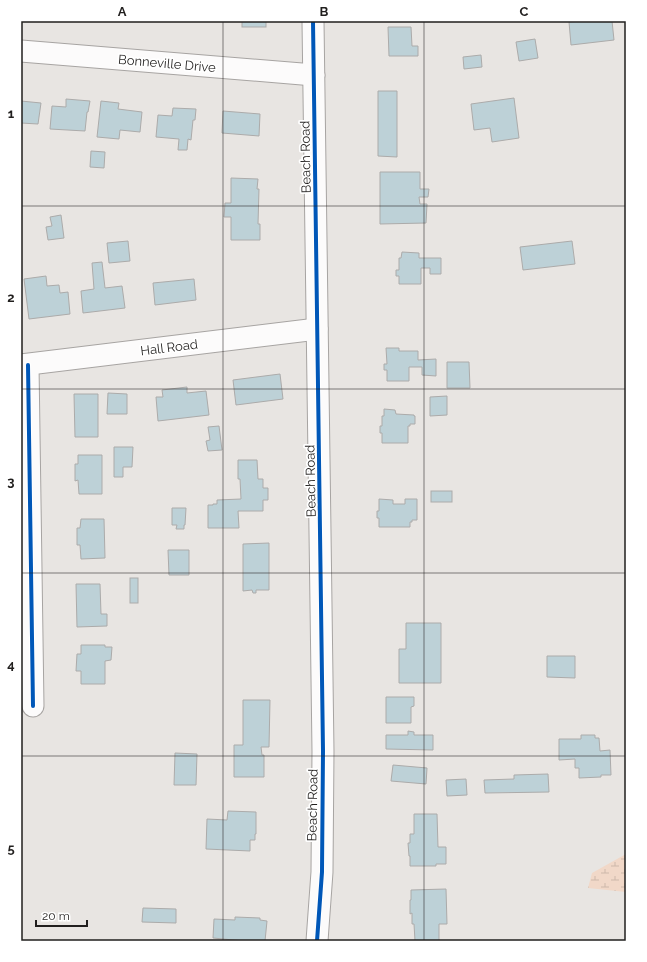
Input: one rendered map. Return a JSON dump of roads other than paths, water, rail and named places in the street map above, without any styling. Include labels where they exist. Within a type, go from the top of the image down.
[{"type":"street","name":"Beach Road","points":[[313,21],[323,751],[322,872],[317,941]]},
{"type":"street","name":"Bonneville Drive","points":[[21,51],[314,75]]},
{"type":"street","name":"Hall Road","points":[[25,365],[317,329]]},
{"type":"street","points":[[25,365],[33,706]]}]
